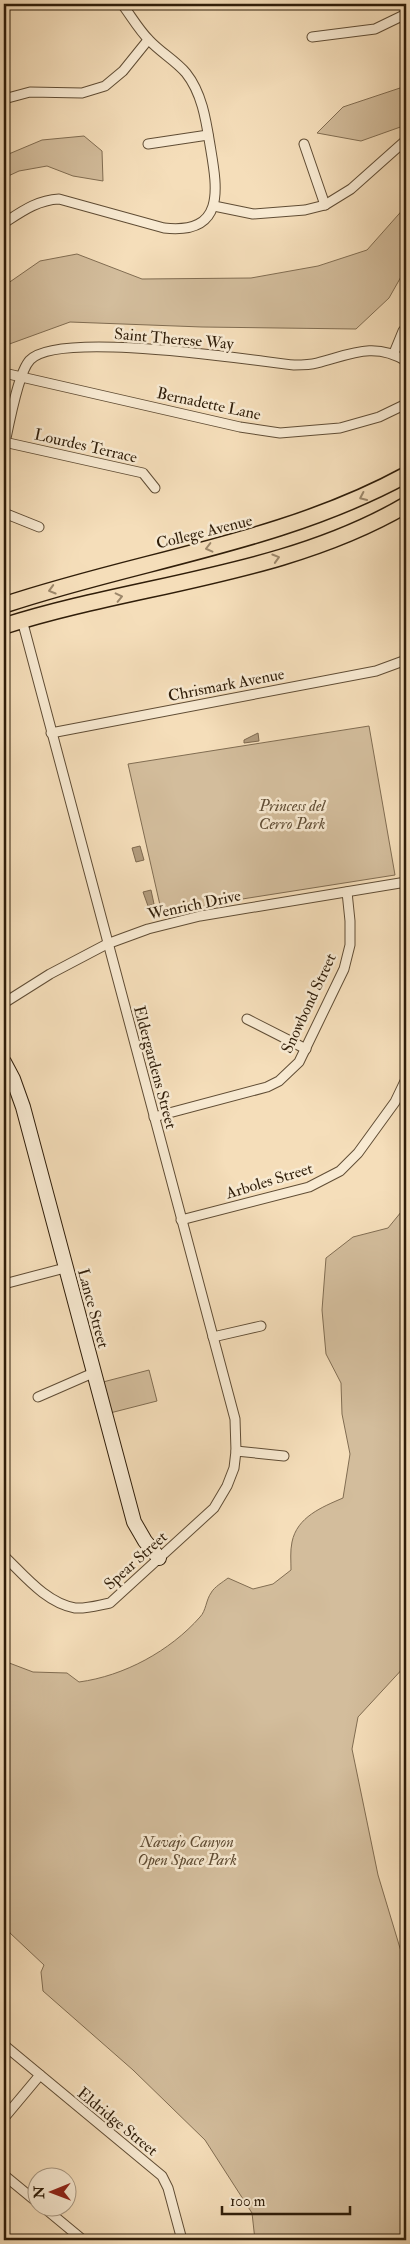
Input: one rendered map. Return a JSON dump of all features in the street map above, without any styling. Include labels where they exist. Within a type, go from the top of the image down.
[{"type":"main road","name":"College Avenue","points":[[4,605],[171,557],[256,536],[348,504],[406,475]]},
{"type":"main road","points":[[4,626],[22,620],[263,562],[351,532],[406,506]]},
{"type":"street","points":[[4,224],[29,206],[51,199],[59,199],[164,228],[179,230],[198,224],[207,218],[214,206],[217,186],[202,103],[186,74],[148,40],[122,4]]},
{"type":"street","points":[[312,37],[375,29],[406,14]]},
{"type":"street","points":[[4,99],[30,92],[82,93],[105,86],[123,71],[148,40]]},
{"type":"street","points":[[148,144],[208,135]]},
{"type":"street","points":[[214,206],[252,214],[305,210],[325,204],[351,190],[406,140]]},
{"type":"street","points":[[304,144],[325,204]]},
{"type":"street","points":[[394,353],[406,327]]},
{"type":"street","name":"Saint Therese Way","points":[[4,444],[22,376],[29,360],[44,351],[95,346],[294,365],[315,364],[339,355],[368,350],[394,353],[406,360]]},
{"type":"street","name":"Bernadette Lane","points":[[4,373],[240,427],[280,433],[340,428],[379,416],[406,404]]},
{"type":"street","name":"Lourdes Terrace","points":[[4,444],[143,473],[155,488]]},
{"type":"street","points":[[4,513],[40,527]]},
{"type":"street","name":"Eldergardens Street","points":[[22,620],[235,1419],[236,1450],[234,1468],[227,1486],[206,1517]]},
{"type":"street","points":[[404,661],[406,671]]},
{"type":"street","name":"Chrismark Avenue","points":[[51,733],[376,670],[404,661]]},
{"type":"street","name":"Wenrich Drive","points":[[4,1003],[49,975],[107,944],[148,928],[200,916],[406,882]]},
{"type":"street","name":"Snowbond Street","points":[[154,1117],[267,1087],[279,1081],[299,1062],[344,969],[350,945],[347,892]]},
{"type":"street","points":[[247,1019],[306,1049]]},
{"type":"street","name":"Lance Street","points":[[4,1062],[13,1079],[23,1107],[134,1522],[145,1541],[159,1558]]},
{"type":"street","name":"Arboles Street","points":[[181,1220],[309,1187],[340,1171],[358,1153],[395,1102],[406,1079]]},
{"type":"street","points":[[4,1284],[65,1268]]},
{"type":"street","points":[[213,1337],[261,1326]]},
{"type":"street","points":[[38,1397],[93,1373]]},
{"type":"street","points":[[236,1450],[284,1456]]},
{"type":"street","name":"Spear Street","points":[[4,1556],[47,1596],[62,1604],[76,1608],[88,1608],[110,1602],[206,1517]]},
{"type":"street","name":"Eldridge Street","points":[[4,2046],[162,2176],[168,2188],[182,2240]]},
{"type":"street","points":[[4,2118],[40,2076]]},
{"type":"street","points":[[4,2175],[28,2195]]},
{"type":"street","points":[[54,2216],[83,2240]]},
{"type":"green space","points":[[406,86],[406,125],[361,141],[317,133],[343,107]]},
{"type":"green space","points":[[84,136],[102,151],[103,181],[73,176],[47,166],[19,171],[4,178],[4,156],[42,140]]},
{"type":"green space","points":[[406,206],[406,268],[389,298],[356,329],[202,327],[70,322],[4,346],[4,286],[40,261],[77,254],[142,279],[251,278],[318,266],[367,250]]},
{"type":"green space","name":"Princess del Cerro Park","points":[[369,726],[395,875],[236,900],[162,914],[128,764]]},
{"type":"green space","name":"Navajo Canyon Open Space Park","points":[[406,1206],[406,1665],[358,1717],[352,1749],[378,1875],[406,1968],[406,2240],[255,2240],[252,2213],[205,2140],[133,2070],[43,1991],[41,1972],[44,1965],[10,1933],[4,1923],[4,1661],[33,1672],[67,1673],[79,1682],[113,1674],[145,1660],[175,1641],[204,1612],[212,1591],[228,1578],[253,1589],[273,1584],[291,1570],[292,1542],[299,1526],[312,1514],[343,1498],[350,1454],[342,1414],[341,1383],[326,1354],[322,1310],[326,1258],[353,1237],[388,1228]]},
{"type":"green space","points":[[149,1370],[157,1401],[110,1413],[103,1382]]},
{"type":"shaded area","points":[[258,733],[259,741],[244,743],[244,740]]},
{"type":"shaded area","points":[[140,846],[144,860],[136,862],[132,848]]},
{"type":"shaded area","points":[[151,890],[154,904],[148,906],[143,892]]}]
